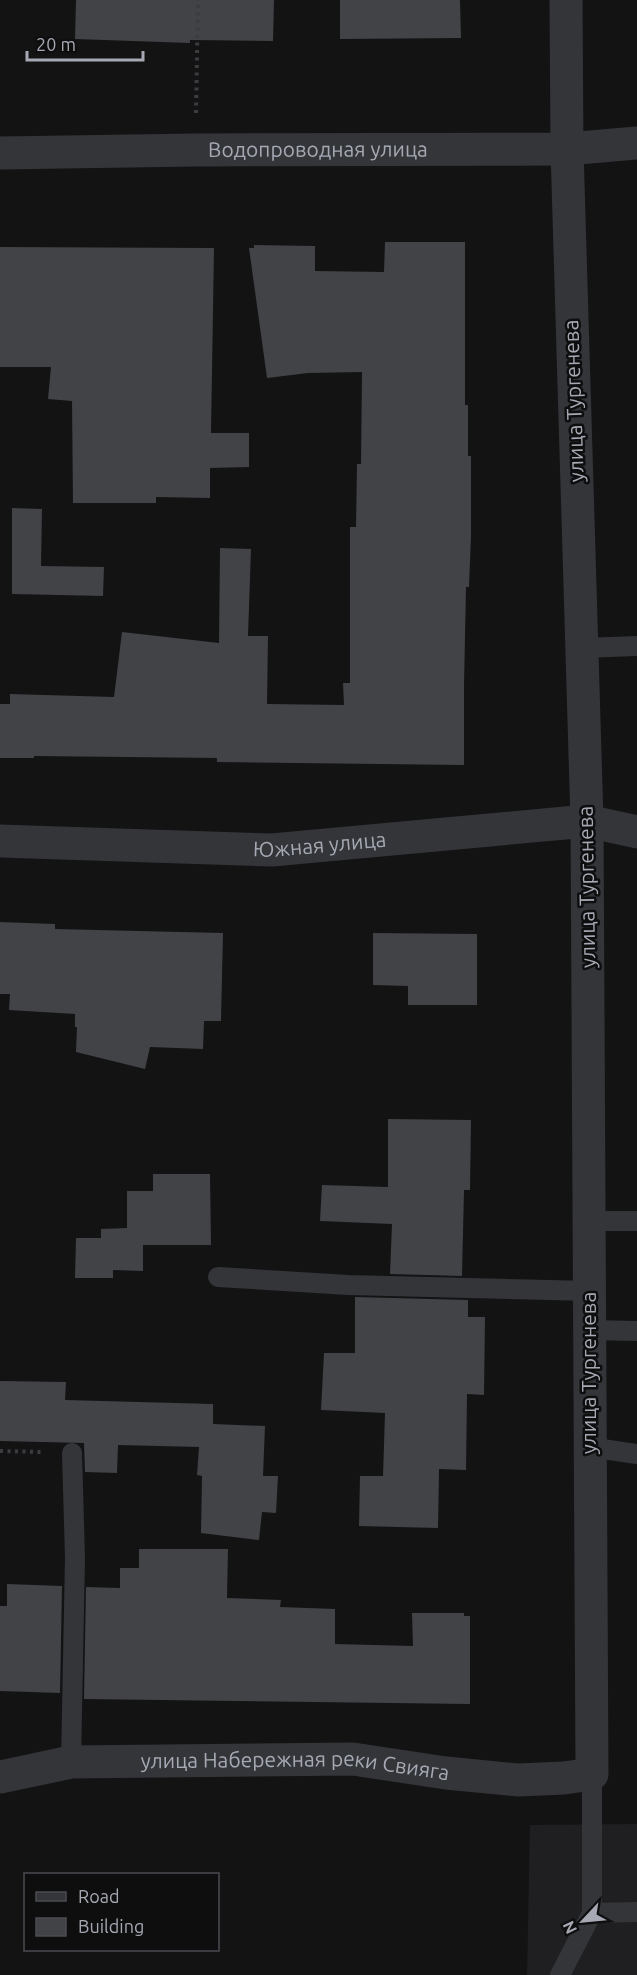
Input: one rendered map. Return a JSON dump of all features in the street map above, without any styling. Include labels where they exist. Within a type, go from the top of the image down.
[{"type":"street","name":"улица Тургенева","points":[[566,0],[567,148],[586,821],[592,1774]]},
{"type":"street","name":"Водопроводная улица","points":[[0,153],[567,148],[637,143]]},
{"type":"street","name":"Южная улица","points":[[0,841],[272,850],[586,821],[637,832]]},
{"type":"street","name":"улица Набережная реки Свияга","points":[[0,1777],[71,1762],[353,1759],[446,1773],[518,1780],[592,1774]]},
{"type":"lane","points":[[582,648],[637,646]]},
{"type":"lane","points":[[590,1221],[637,1221]]},
{"type":"lane","points":[[218,1277],[348,1285],[590,1291]]},
{"type":"lane","points":[[590,1330],[637,1331]]},
{"type":"lane","points":[[589,1447],[637,1454]]},
{"type":"lane","points":[[71,1762],[75,1558],[72,1453]]},
{"type":"lane","points":[[560,1975],[592,1913],[592,1774]]},
{"type":"lane","points":[[592,1913],[637,1912]]},
{"type":"path","points":[[195,150],[198,0]]},
{"type":"path","points":[[0,1450],[72,1453]]},
{"type":"shaded area","points":[[637,1824],[637,1975],[527,1975],[530,1825]]},
{"type":"building","points":[[76,0],[274,0],[273,41],[190,40],[190,43],[75,39]]},
{"type":"building","points":[[340,0],[460,0],[461,38],[340,39]]},
{"type":"building","points":[[385,242],[465,242],[465,405],[468,405],[468,456],[471,456],[471,536],[469,587],[466,587],[464,765],[217,762],[217,758],[34,756],[34,758],[0,758],[0,704],[10,704],[10,694],[114,697],[122,632],[219,643],[220,548],[251,549],[248,636],[268,636],[267,704],[344,705],[343,683],[350,683],[350,527],[356,527],[357,464],[361,464],[362,372],[308,373],[267,378],[249,248],[254,248],[254,245],[315,246],[315,271],[384,272]]},
{"type":"building","points":[[0,247],[214,248],[211,433],[249,433],[249,467],[210,468],[210,498],[156,497],[156,503],[73,503],[72,401],[48,399],[51,367],[0,367]]},
{"type":"building","points":[[12,508],[42,509],[41,566],[104,567],[103,596],[12,594]]},
{"type":"building","points":[[0,922],[55,924],[55,929],[223,933],[221,1021],[204,1021],[203,1049],[150,1047],[145,1069],[76,1052],[75,1014],[9,1010],[10,994],[0,994]]},
{"type":"building","points":[[373,933],[477,934],[477,1005],[408,1005],[408,986],[373,985]]},
{"type":"building","points":[[388,1119],[471,1120],[470,1190],[464,1190],[462,1276],[390,1274],[392,1224],[320,1221],[322,1185],[388,1187]]},
{"type":"building","points":[[153,1174],[210,1174],[211,1245],[143,1245],[143,1271],[113,1270],[113,1278],[75,1278],[76,1238],[101,1238],[101,1229],[127,1228],[127,1191],[153,1191]]},
{"type":"building","points":[[355,1297],[468,1300],[468,1317],[485,1317],[484,1395],[467,1394],[466,1470],[439,1469],[438,1528],[359,1526],[360,1476],[383,1476],[385,1413],[321,1410],[324,1353],[355,1353]]},
{"type":"building","points":[[0,1381],[66,1382],[65,1400],[213,1404],[213,1424],[265,1426],[263,1476],[278,1476],[276,1513],[262,1512],[259,1540],[201,1533],[202,1476],[197,1475],[199,1447],[118,1445],[117,1473],[85,1472],[84,1443],[0,1441]]},
{"type":"building","points":[[139,1549],[228,1549],[227,1598],[281,1600],[280,1607],[335,1609],[335,1644],[413,1646],[412,1613],[464,1613],[464,1616],[470,1616],[470,1704],[84,1699],[86,1587],[120,1588],[120,1568],[139,1568]]},
{"type":"building","points":[[7,1584],[62,1586],[60,1693],[0,1691],[0,1606],[7,1606]]}]
